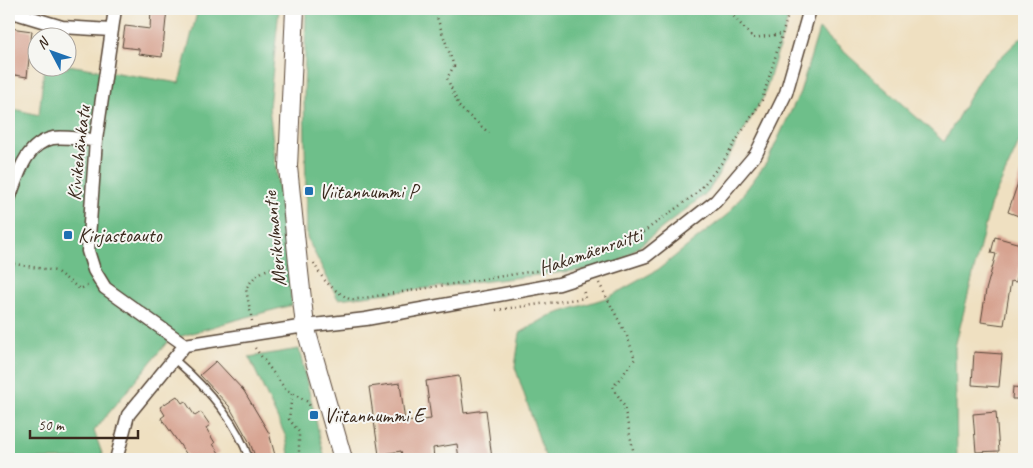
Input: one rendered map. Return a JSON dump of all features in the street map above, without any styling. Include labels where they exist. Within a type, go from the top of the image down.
[{"type":"street","name":"Kivikehänkatu","points":[[114,9],[96,140],[88,251],[94,270],[105,288],[186,344]]},
{"type":"street","name":"Merikulmantie","points":[[295,9],[288,167],[298,263],[305,326],[344,459]]},
{"type":"street","name":"Hakamäenraitti","points":[[305,326],[366,319],[559,284],[646,256],[716,201],[756,154],[786,93],[810,9]]},
{"type":"street","points":[[9,11],[62,27],[111,30]]},
{"type":"street","points":[[9,199],[21,167],[33,147],[53,138],[96,140]]},
{"type":"street","points":[[118,459],[117,456],[128,414],[186,344],[305,326]]},
{"type":"lane","points":[[174,359],[194,377],[223,411],[244,443],[249,459]]},
{"type":"path","points":[[434,9],[454,66],[447,78],[460,108],[490,133]]},
{"type":"path","points":[[727,9],[753,38],[782,34]]},
{"type":"path","points":[[252,324],[246,289],[252,278],[268,269],[313,261],[320,276],[331,288],[351,300],[554,268],[630,241],[697,193],[724,160],[762,100],[790,9]]},
{"type":"path","points":[[9,264],[56,271],[80,289],[92,284]]},
{"type":"path","points":[[594,273],[627,336],[636,359],[613,386],[624,406],[635,459]]},
{"type":"path","points":[[254,346],[286,390],[308,402],[314,415]]},
{"type":"path","points":[[292,394],[289,419],[299,432],[299,459]]},
{"type":"green space","points":[[198,9],[279,9],[269,107],[292,305],[169,340],[94,431],[104,459],[9,459],[9,108],[39,115],[43,78],[78,78],[78,67],[179,83]]},
{"type":"green space","points":[[306,9],[791,9],[764,96],[708,192],[614,266],[338,299],[307,238],[304,96]]},
{"type":"green space","points":[[819,29],[944,142],[981,76],[1024,35],[1024,132],[990,206],[955,347],[957,459],[546,459],[515,367],[520,333],[549,316],[609,297],[659,269],[728,214],[767,162],[800,92]]},
{"type":"green space","points":[[299,349],[325,459],[290,459],[286,437],[249,357]]},
{"type":"building","points":[[151,9],[167,9],[162,57],[139,54],[139,49],[122,47],[125,26],[150,29]]},
{"type":"building","points":[[10,28],[28,30],[27,77],[9,74]]},
{"type":"building","points":[[1022,171],[1024,172],[1024,218],[1008,212]]},
{"type":"building","points":[[995,237],[1024,245],[1016,282],[1011,281],[1004,325],[981,322],[986,290],[996,254],[991,253]]},
{"type":"building","points":[[974,352],[1002,354],[999,387],[972,385]]},
{"type":"building","points":[[216,361],[244,391],[269,433],[276,459],[256,459],[250,443],[229,406],[200,375]]},
{"type":"building","points":[[459,376],[464,413],[486,410],[492,459],[459,459],[457,444],[433,448],[434,459],[403,459],[401,451],[379,455],[369,387],[400,383],[405,422],[431,419],[426,381]]},
{"type":"building","points":[[1013,387],[1024,388],[1024,399],[1012,399]]},
{"type":"building","points":[[177,396],[182,403],[185,401],[195,416],[201,412],[210,425],[206,428],[219,453],[210,459],[190,459],[161,418],[165,415],[160,407]]},
{"type":"building","points":[[996,412],[999,451],[976,452],[973,414]]},
{"type":"place","name":"Viitannummi P","points":[[309,191]]},
{"type":"place","name":"Kirjastoauto","points":[[68,235]]},
{"type":"place","name":"Viitannummi E","points":[[314,415]]}]
